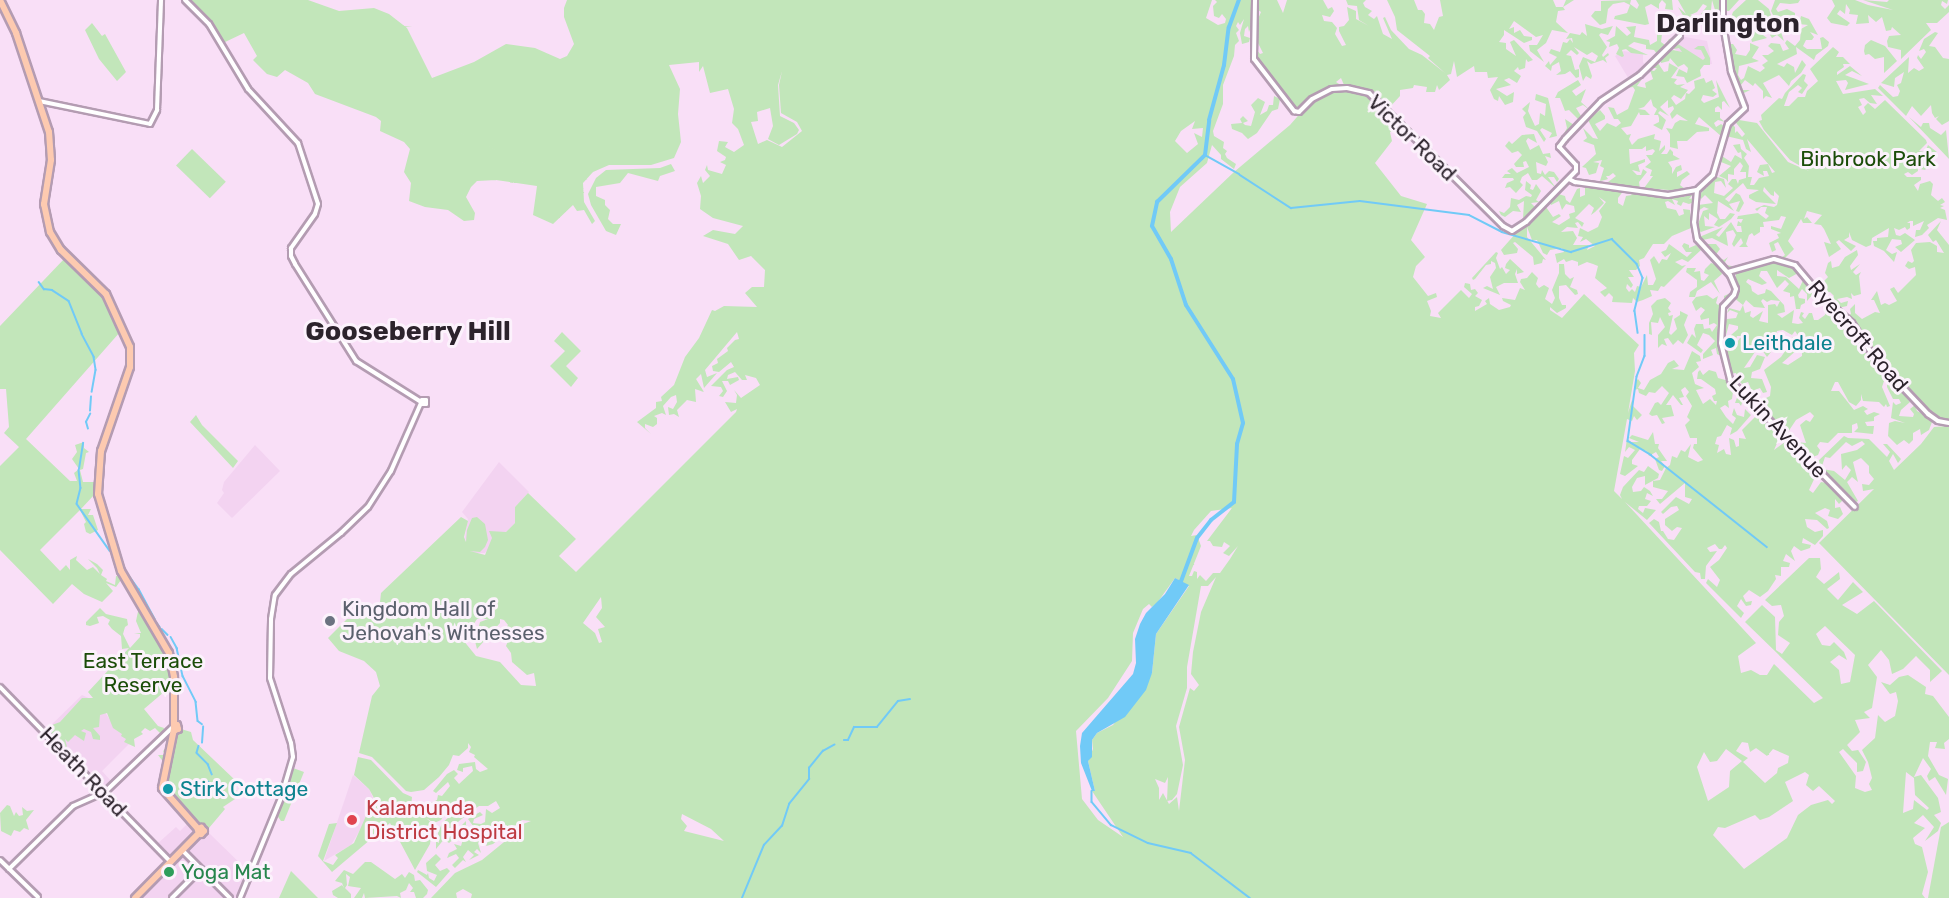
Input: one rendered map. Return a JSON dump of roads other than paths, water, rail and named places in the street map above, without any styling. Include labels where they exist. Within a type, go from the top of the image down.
[{"type":"main road","points":[[0,0],[14,27],[40,104],[51,148],[44,204],[51,235],[65,255],[106,294],[130,347],[130,366],[101,451],[98,494],[121,571],[169,653],[176,708],[173,744],[162,785],[166,795],[200,831],[136,898]]},
{"type":"street","points":[[40,104],[124,116],[150,124],[157,110],[161,0]]},
{"type":"street","points":[[185,0],[210,24],[248,89],[298,143],[318,204],[315,214],[291,248],[295,264],[356,361],[421,401],[420,409],[391,471],[368,507],[341,533],[291,574],[276,595],[270,625],[270,675],[291,743],[292,762],[240,898]]},
{"type":"street","name":"Victor Road","points":[[1255,0],[1254,58],[1296,112],[1312,99],[1332,89],[1347,88],[1369,93],[1503,226],[1517,230],[1570,178]]},
{"type":"street","points":[[1680,36],[1640,75],[1601,101],[1559,147],[1576,165],[1576,171],[1570,178],[1578,182],[1668,195],[1697,190],[1715,171],[1728,124],[1745,108],[1731,70],[1723,24],[1723,0]]},
{"type":"street","points":[[1697,190],[1694,222],[1696,239],[1728,272]]},
{"type":"street","name":"Ryecroft Road","points":[[1728,272],[1774,259],[1795,265],[1819,294],[1852,323],[1874,357],[1928,414],[1938,421],[1949,423]]},
{"type":"street","name":"Lukin Avenue","points":[[1728,272],[1736,289],[1734,296],[1723,307],[1721,343],[1730,380],[1855,507]]},
{"type":"street","name":"Heath Road","points":[[0,687],[170,862]]},
{"type":"street","points":[[9,869],[73,806],[103,793],[174,728]]},
{"type":"street","points":[[183,851],[230,898]]},
{"type":"street","points":[[0,860],[40,897]]},
{"type":"street","points":[[172,898],[200,869]]},
{"type":"water","points":[[1175,578],[1189,585],[1156,634],[1152,673],[1146,690],[1125,717],[1097,733],[1092,740],[1092,757],[1088,761],[1095,791],[1092,791],[1081,763],[1082,733],[1133,674],[1136,663],[1135,639],[1140,624],[1146,613],[1165,594]]},
{"type":"waterway","points":[[1180,584],[1197,538],[1211,520],[1234,502],[1237,444],[1243,423],[1233,379],[1186,305],[1171,259],[1152,226],[1157,202],[1205,155],[1209,120],[1224,65],[1229,27],[1239,0]]},
{"type":"waterway","points":[[1205,155],[1239,174]]},
{"type":"waterway","points":[[1240,175],[1291,208],[1360,201],[1469,215],[1502,232],[1571,252],[1612,239],[1637,264],[1643,278],[1635,311],[1638,333]]},
{"type":"waterway","points":[[39,282],[44,289],[52,290],[69,301],[94,357],[96,370],[92,392]]},
{"type":"waterway","points":[[1645,335],[1645,356],[1637,377],[1628,441],[1651,455],[1767,547]]},
{"type":"waterway","points":[[90,411],[91,397]]},
{"type":"waterway","points":[[88,429],[86,422],[90,414]]},
{"type":"waterway","points":[[79,469],[83,443]]},
{"type":"waterway","points":[[79,470],[81,488],[77,504],[110,551]]},
{"type":"waterway","points":[[122,566],[139,589],[155,619]]},
{"type":"waterway","points":[[157,623],[160,627]]},
{"type":"waterway","points":[[162,629],[168,635]]},
{"type":"waterway","points":[[171,637],[177,648],[183,676],[196,702],[198,721],[202,724]]},
{"type":"waterway","points":[[844,740],[848,740],[854,727],[877,727],[898,701],[910,699]]},
{"type":"waterway","points":[[202,743],[203,727]]},
{"type":"waterway","points":[[742,898],[764,845],[782,826],[789,804],[809,779],[809,768],[823,751],[834,745]]},
{"type":"waterway","points":[[199,746],[197,753],[208,764],[212,774]]},
{"type":"waterway","points":[[203,788],[208,782]]},
{"type":"waterway","points":[[1092,791],[1092,802],[1111,825],[1148,843],[1191,853],[1250,898]]},
{"type":"place","name":"Leithdale","points":[[1730,343]]},
{"type":"place","name":"Kingdom Hall of Jehovah's Witnesses","points":[[330,621]]},
{"type":"place","name":"Stirk Cottage","points":[[168,789]]},
{"type":"place","name":"Kalamunda District Hospital","points":[[352,820]]},
{"type":"place","name":"Yoga Mat","points":[[169,872]]},
{"type":"district","name":"Darlington","points":[[1728,24]]},
{"type":"district","name":"Gooseberry Hill","points":[[408,332]]},
{"type":"park label","name":"Binbrook Park","points":[[1868,159]]},
{"type":"park label","name":"East Terrace Reserve","points":[[143,673]]}]
